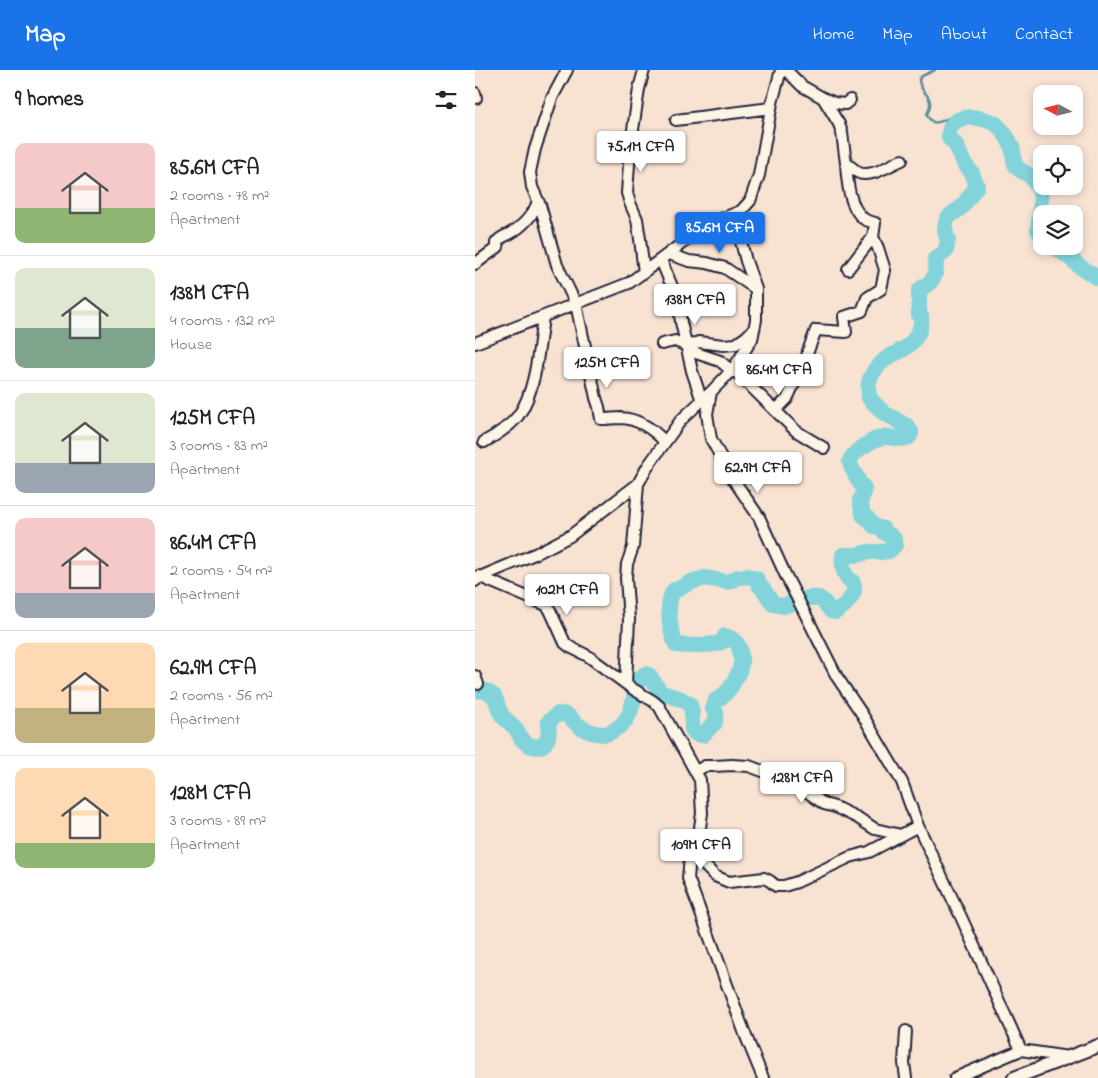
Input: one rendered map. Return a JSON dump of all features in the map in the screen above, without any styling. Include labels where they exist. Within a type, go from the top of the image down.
[{"type":"main road","points":[[1020,1077],[1098,1046]]},
{"type":"street","points":[[644,70],[639,89],[630,150],[627,193],[637,219],[644,273]]},
{"type":"street","points":[[475,343],[629,283],[709,224],[741,211],[750,201],[759,175],[771,108],[781,70]]},
{"type":"street","points":[[788,70],[803,86],[823,98],[835,103],[845,104],[850,100]]},
{"type":"street","points":[[568,71],[552,98],[535,149],[530,172],[532,187],[538,200],[557,265],[576,304],[601,419],[621,418],[637,421],[655,431],[665,442]]},
{"type":"street","points":[[823,98],[839,124],[842,133],[847,177],[853,206],[864,218],[875,224],[873,236],[848,270]]},
{"type":"street","points":[[677,120],[771,108]]},
{"type":"street","points":[[846,163],[860,173],[867,173],[878,172],[902,160]]},
{"type":"street","points":[[475,264],[498,247],[496,243],[500,237],[509,234],[533,214],[538,200]]},
{"type":"street","points":[[477,578],[537,553],[570,536],[638,484],[648,466],[681,420],[733,369],[752,339],[756,320],[756,290],[739,234],[741,211]]},
{"type":"street","points":[[773,407],[778,408],[787,399],[797,372],[807,358],[816,330],[845,332],[845,317],[861,311],[867,298],[881,290],[885,270],[873,236]]},
{"type":"street","points":[[665,257],[707,263],[725,268],[756,290]]},
{"type":"street","points":[[665,257],[678,301],[692,371],[702,401]]},
{"type":"street","points":[[484,442],[503,431],[518,416],[525,403],[538,360],[543,317]]},
{"type":"street","points":[[687,346],[699,342],[723,345],[736,344],[755,328]]},
{"type":"street","points":[[662,344],[675,341],[687,346],[696,354],[721,361],[733,369],[796,431],[824,448]]},
{"type":"street","points":[[711,392],[707,414],[711,438],[733,479],[759,517],[798,601],[837,677],[862,714],[902,782],[918,826],[1021,1050]]},
{"type":"street","points":[[633,688],[625,578],[627,564],[633,547],[638,484]]},
{"type":"street","points":[[477,578],[546,605],[565,643],[570,648],[588,656],[659,706],[700,780],[702,813],[699,835],[690,858],[688,878],[763,1078]]},
{"type":"street","points":[[696,771],[705,766],[749,766],[802,788],[824,804],[858,818],[870,827],[901,835]]},
{"type":"street","points":[[692,853],[715,876],[729,882],[764,878],[776,886],[784,886],[806,878],[850,857],[869,852],[918,826]]},
{"type":"street","points":[[906,1031],[904,1063],[907,1078]]},
{"type":"street","points":[[955,1078],[1021,1050],[1069,1057]]},
{"type":"waterway","points":[[935,70],[919,79],[919,83],[930,102],[927,115],[934,122],[949,118],[957,121]]},
{"type":"waterway","points":[[475,690],[486,691],[494,696],[501,714],[516,729],[521,738],[531,745],[538,747],[547,740],[549,721],[558,714],[567,716],[586,730],[601,734],[614,730],[628,717],[637,686],[645,674],[649,675],[660,691],[690,704],[692,729],[696,734],[703,735],[715,723],[716,713],[713,709],[716,700],[721,698],[730,688],[737,676],[741,663],[740,652],[736,642],[725,636],[722,642],[716,644],[676,645],[669,617],[671,595],[674,590],[705,578],[727,582],[738,577],[748,576],[757,579],[759,585],[773,604],[783,606],[809,598],[819,598],[831,611],[835,612],[850,600],[854,591],[853,582],[847,577],[844,570],[843,555],[889,551],[895,545],[894,539],[890,535],[885,533],[883,529],[874,526],[863,515],[860,500],[864,488],[859,483],[850,461],[859,450],[875,440],[887,437],[904,439],[909,437],[911,432],[907,426],[885,414],[869,398],[869,383],[873,372],[881,363],[909,345],[919,332],[921,321],[921,316],[919,315],[919,291],[935,275],[935,259],[946,251],[948,239],[945,228],[947,219],[961,208],[977,186],[956,145],[949,138],[950,131],[955,122],[971,117],[987,120],[1000,127],[1009,140],[1016,166],[1032,178],[1040,191],[1041,205]]},
{"type":"waterway","points":[[1066,255],[1098,278]]}]
